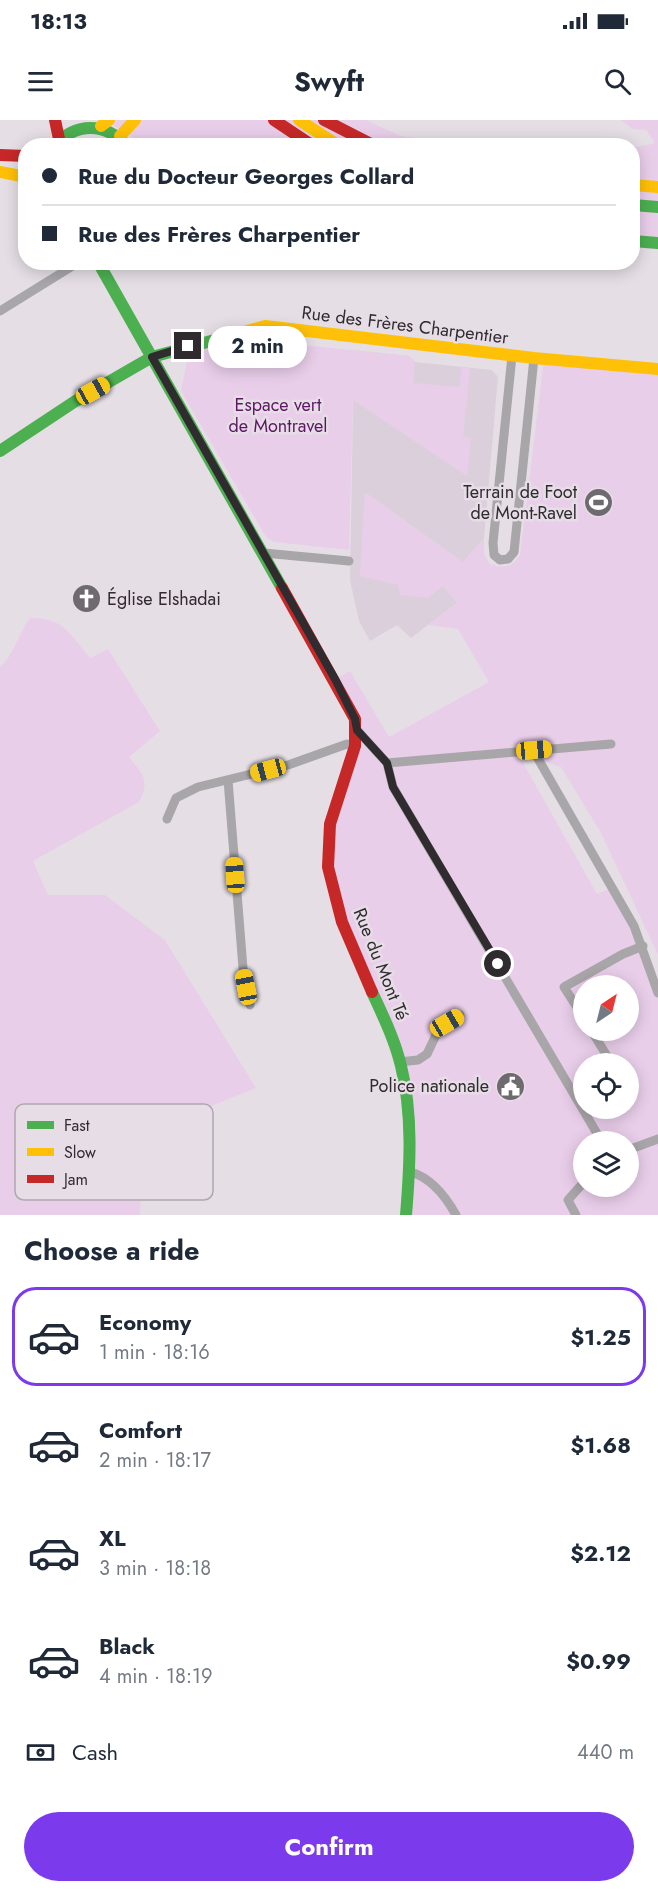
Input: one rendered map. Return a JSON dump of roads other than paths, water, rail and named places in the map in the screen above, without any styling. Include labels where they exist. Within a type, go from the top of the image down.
[{"type":"main road","points":[[55,120],[56,138]]},
{"type":"main road","points":[[125,138],[135,120]]},
{"type":"main road","points":[[274,120],[302,138]]},
{"type":"main road","points":[[299,120],[327,138]]},
{"type":"main road","points":[[324,120],[359,138]]},
{"type":"main road","points":[[62,138],[80,126],[97,123],[119,138]]},
{"type":"main road","points":[[0,155],[18,156]]},
{"type":"main road","points":[[0,172],[18,175]]},
{"type":"main road","points":[[640,177],[658,177]]},
{"type":"main road","points":[[640,186],[658,187]]},
{"type":"main road","points":[[640,206],[658,207]]},
{"type":"main road","points":[[640,242],[658,243]]},
{"type":"main road","points":[[103,270],[335,679],[355,719],[357,730]]},
{"type":"main road","name":"Rue des Frères Charpentier","points":[[1,446],[152,357],[265,326],[512,356],[658,369]]},
{"type":"main road","name":"Rue du Mont Té","points":[[357,730],[328,830],[330,878],[342,919],[397,1050],[409,1134],[411,1172],[406,1215]]},
{"type":"street","points":[[0,311],[66,270]]},
{"type":"street","points":[[512,356],[493,543],[494,555],[500,560],[508,559],[514,552],[534,358]]},
{"type":"street","points":[[264,553],[349,561]]},
{"type":"street","points":[[357,730],[387,763],[393,787],[596,1131]]},
{"type":"street","points":[[167,819],[176,798],[198,787],[288,765],[347,744],[354,746]]},
{"type":"street","points":[[387,763],[611,744]]},
{"type":"street","points":[[534,750],[643,946],[658,993]]},
{"type":"street","points":[[228,780],[243,968],[249,1005]]},
{"type":"street","points":[[585,975],[622,954],[643,946]]},
{"type":"street","points":[[573,982],[564,987],[573,1001]]},
{"type":"street","points":[[399,1062],[417,1060],[427,1054],[436,1035],[447,1023],[460,1015]]},
{"type":"street","points":[[639,1146],[658,1139]]},
{"type":"street","points":[[411,1172],[423,1177],[438,1190],[456,1215]]},
{"type":"street","points":[[573,1194],[568,1200],[576,1215]]},
{"type":"place","name":"Terrain de Foot de Mont-Ravel","points":[[598,502]]},
{"type":"place","name":"Église Elshadai","points":[[86,599]]},
{"type":"place","name":"Police nationale","points":[[510,1086]]},
{"type":"park label","name":"Espace vert de Montravel","points":[[278,415]]}]
